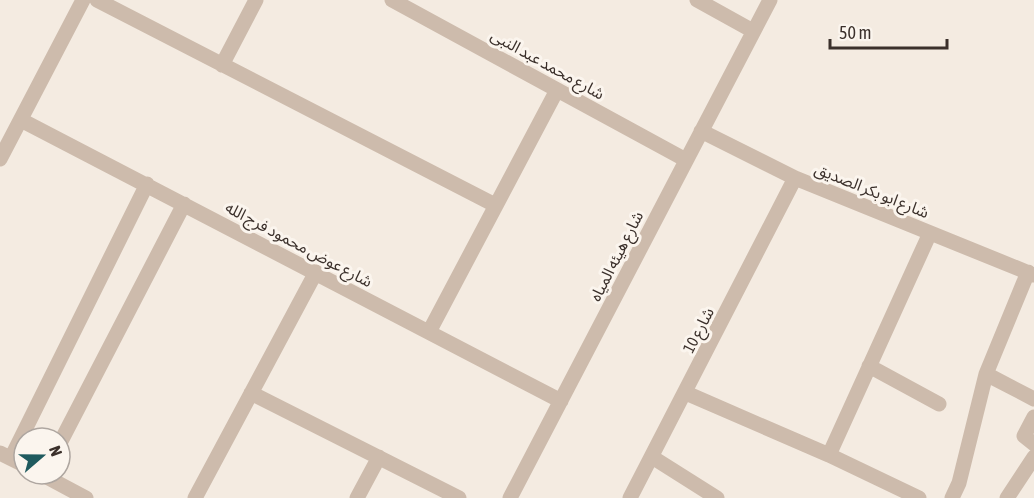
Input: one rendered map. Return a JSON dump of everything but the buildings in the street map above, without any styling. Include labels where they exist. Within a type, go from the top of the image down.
[{"type":"street","points":[[0,159],[84,0]]},
{"type":"street","points":[[97,0],[495,205]]},
{"type":"street","points":[[222,65],[256,0]]},
{"type":"street","name":"شارع محمد عبد النبى","points":[[392,0],[686,160]]},
{"type":"street","points":[[697,0],[753,31]]},
{"type":"street","name":"شارع هيئه المياه","points":[[510,498],[770,0]]},
{"type":"street","points":[[429,332],[557,90]]},
{"type":"street","name":"شارع عوض محمود فرج الله","points":[[21,120],[561,401]]},
{"type":"street","name":"شارع ابو بكر الصديق","points":[[701,131],[795,178],[1031,274]]},
{"type":"street","name":"شارع 10","points":[[630,498],[795,178]]},
{"type":"street","points":[[28,426],[147,184]]},
{"type":"street","points":[[69,426],[184,204]]},
{"type":"street","points":[[829,455],[930,233]]},
{"type":"street","points":[[195,498],[316,272]]},
{"type":"street","points":[[952,498],[959,483],[986,374],[1031,274]]},
{"type":"street","points":[[869,366],[939,404]]},
{"type":"street","points":[[986,374],[1034,399]]},
{"type":"street","points":[[251,393],[459,498]]},
{"type":"street","points":[[686,393],[829,455],[919,498]]},
{"type":"street","points":[[1034,417],[1024,436],[1034,444]]},
{"type":"street","points":[[357,498],[379,457]]},
{"type":"street","points":[[652,457],[717,498]]},
{"type":"street","points":[[1007,498],[1034,457]]},
{"type":"street","points":[[64,486],[86,498]]}]
